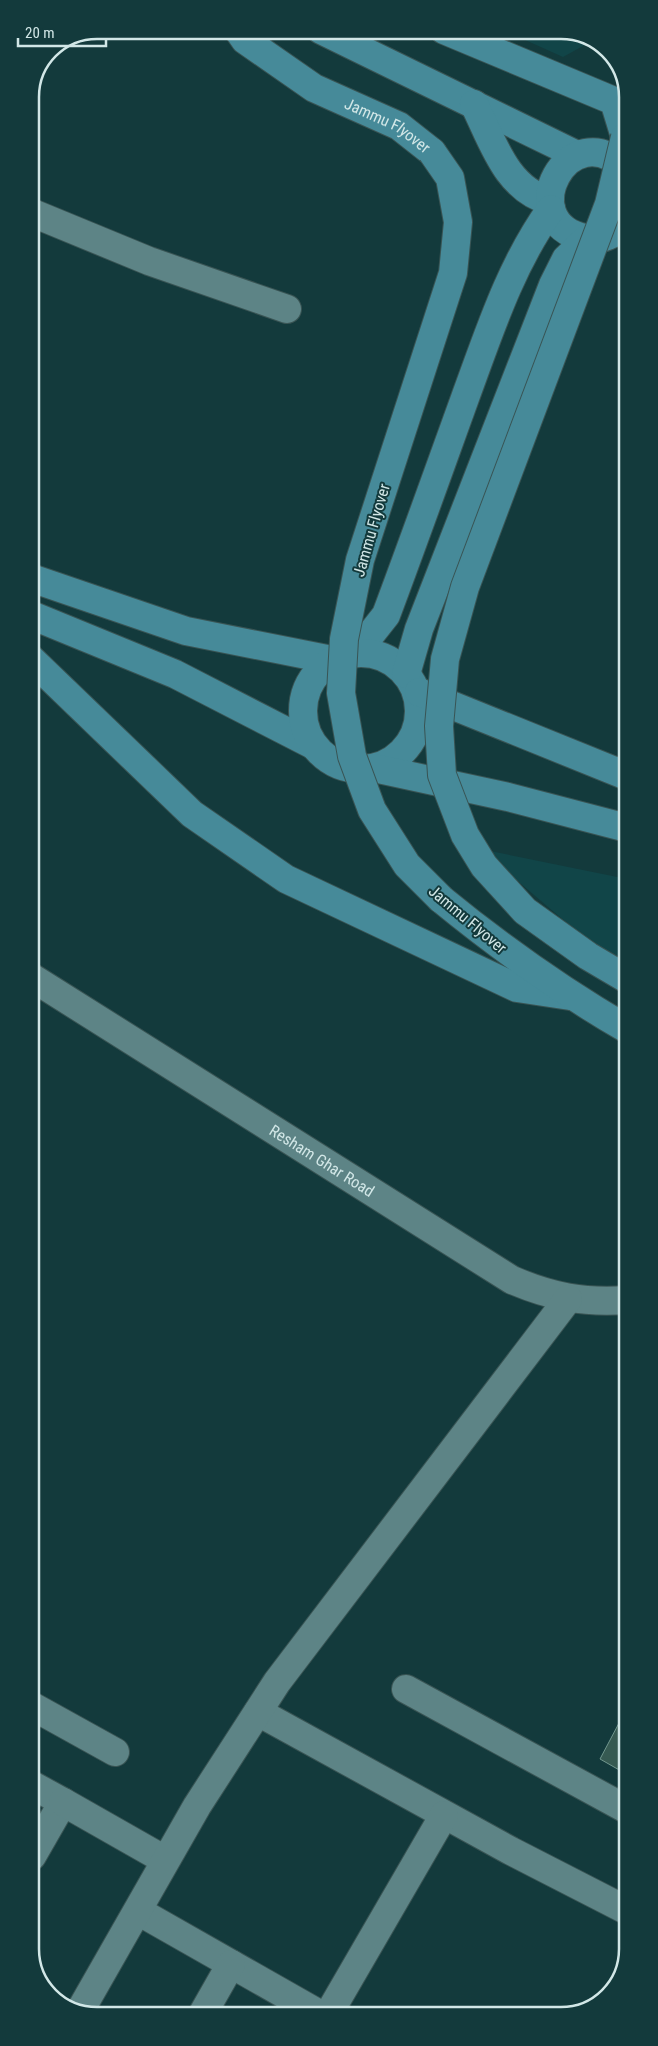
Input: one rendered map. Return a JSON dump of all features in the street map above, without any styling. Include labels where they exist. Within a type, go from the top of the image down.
[{"type":"main road","name":"Jammu Flyover","points":[[245,39],[314,88],[399,126],[432,152],[450,178],[458,222],[453,273],[360,560],[344,639],[341,693],[352,756],[372,810],[407,864],[441,899],[499,946],[570,996],[619,1024]]},
{"type":"main road","points":[[340,39],[578,155]]},
{"type":"main road","points":[[468,39],[619,96]]},
{"type":"main road","points":[[474,104],[509,174],[534,197],[551,205]]},
{"type":"main road","points":[[619,161],[605,154],[591,153],[578,155],[564,164],[554,177],[549,193],[551,205],[559,224],[571,234],[586,239],[601,238],[619,229]]},
{"type":"main road","points":[[619,162],[609,204],[465,587],[445,659],[439,726],[442,775],[465,835],[484,866],[524,911],[588,956],[619,974]]},
{"type":"main road","points":[[551,205],[517,264],[493,322],[386,615],[344,657],[318,673],[307,689],[303,708],[304,727],[313,745],[325,758],[339,766],[357,770],[374,768],[392,761],[407,748],[416,730],[419,710],[411,682],[419,629],[553,285],[566,259],[586,239]]},
{"type":"main road","points":[[39,581],[186,631],[344,657],[375,654],[391,662],[411,682],[619,773]]},
{"type":"main road","points":[[39,618],[175,674],[313,745]]},
{"type":"main road","points":[[39,667],[192,814],[286,879],[517,988],[570,996]]},
{"type":"main road","points":[[374,768],[508,797],[619,826]]},
{"type":"street","points":[[39,216],[149,261],[287,309]]},
{"type":"street","name":"Resham Ghar Road","points":[[39,982],[512,1280],[539,1292],[568,1299],[603,1302],[619,1301]]},
{"type":"street","points":[[83,2005],[165,1860],[277,1682],[568,1299]]},
{"type":"street","points":[[406,1688],[619,1805]]},
{"type":"street","points":[[39,1710],[115,1752]]},
{"type":"street","points":[[258,1712],[444,1815],[619,1907]]},
{"type":"street","points":[[39,1789],[165,1860]]},
{"type":"street","points":[[39,1844],[63,1802]]},
{"type":"street","points":[[333,2007],[444,1815]]},
{"type":"street","points":[[138,1911],[307,2007]]},
{"type":"street","points":[[207,2007],[231,1964]]},
{"type":"shaded area","points":[[523,39],[565,39],[586,45],[563,57]]},
{"type":"shaded area","points":[[480,849],[619,877],[619,960],[595,947]]},
{"type":"building","points":[[619,1723],[619,1770],[600,1759]]}]
